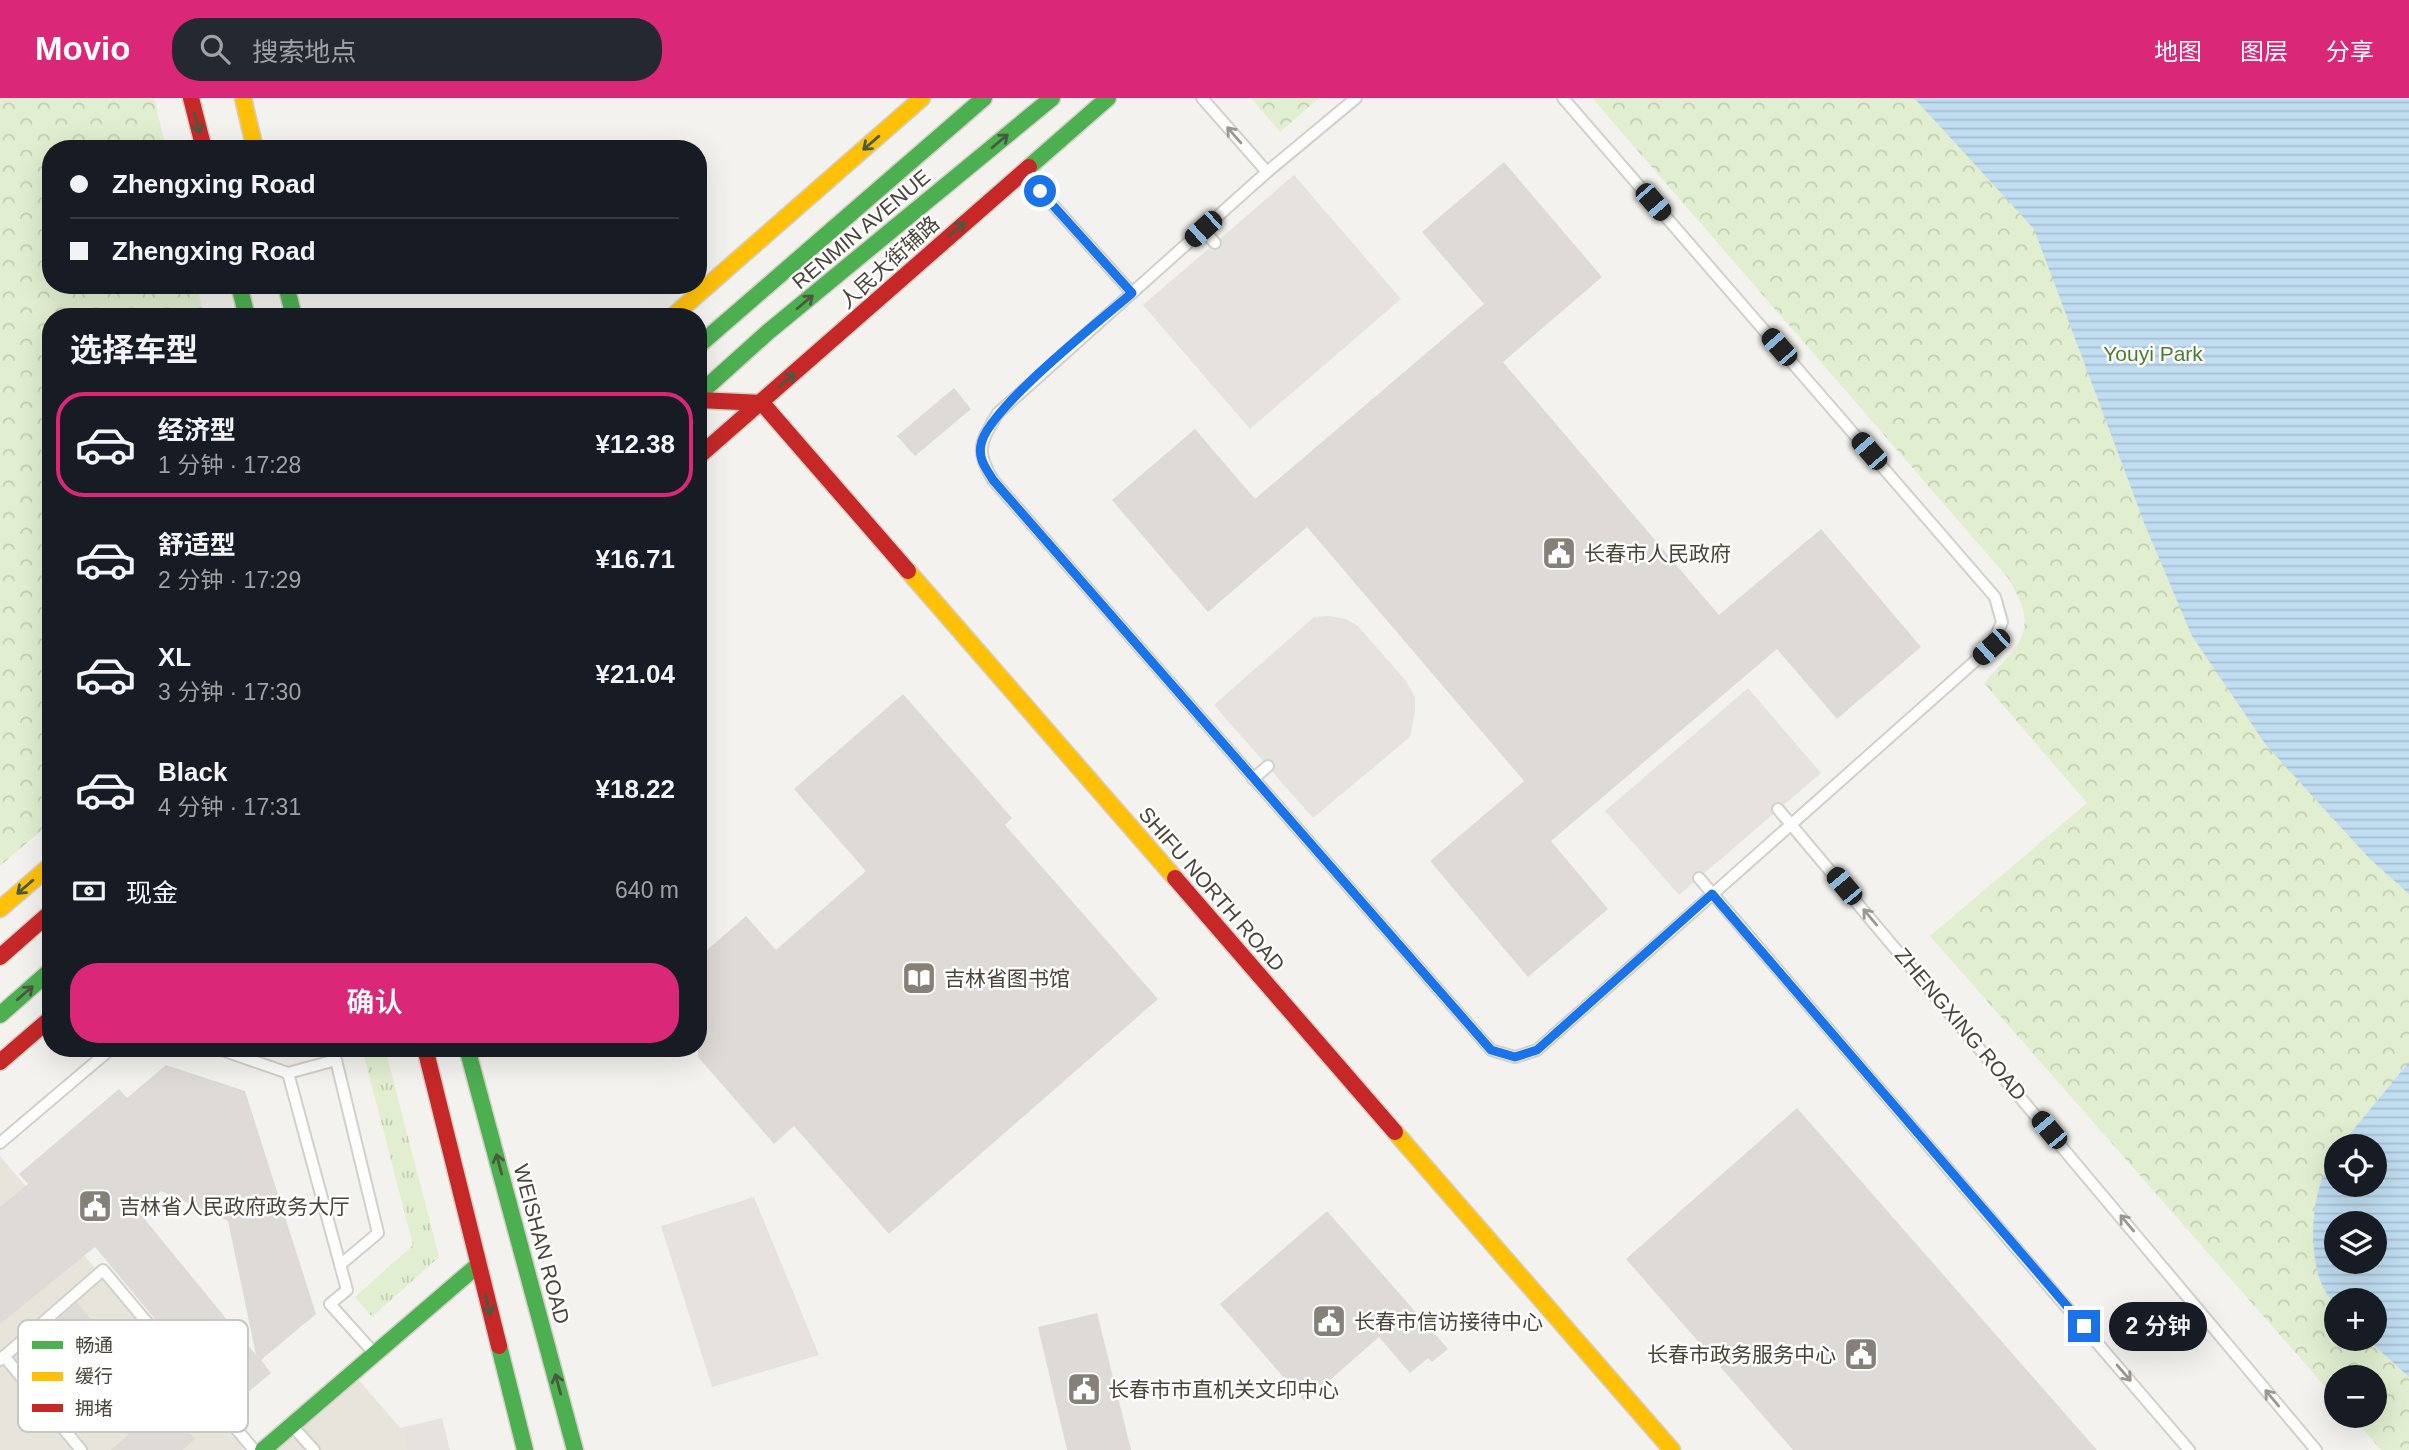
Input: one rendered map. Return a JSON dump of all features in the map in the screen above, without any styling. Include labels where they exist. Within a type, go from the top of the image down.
[{"type":"main road","points":[[191,98],[202,140]]},
{"type":"main road","points":[[243,98],[253,140]]},
{"type":"main road","points":[[707,286],[922,98]]},
{"type":"main road","name":"RENMIN AVENUE","points":[[707,338],[984,98]]},
{"type":"main road","name":"RENMIN AVENUE","points":[[707,389],[768,332],[1052,98]]},
{"type":"main road","name":"人民大街辅路","points":[[707,449],[1108,98]]},
{"type":"main road","points":[[682,308],[698,294]]},
{"type":"main road","points":[[707,398],[762,403]]},
{"type":"main road","name":"SHIFU NORTH ROAD","points":[[762,403],[1672,1450]]},
{"type":"main road","points":[[0,909],[42,873]]},
{"type":"main road","points":[[0,957],[42,920]]},
{"type":"main road","points":[[0,1015],[42,978]]},
{"type":"main road","points":[[0,1062],[42,1026]]},
{"type":"main road","points":[[427,1057],[525,1450]]},
{"type":"main road","name":"WEISHAN ROAD","points":[[469,1057],[575,1450]]},
{"type":"main road","points":[[264,1450],[478,1265]]},
{"type":"lane","points":[[1202,98],[1267,172]]},
{"type":"lane","points":[[1356,98],[1267,172],[998,413],[981,444],[981,461],[993,480],[1491,1050],[1515,1057],[1537,1050],[1793,825],[1991,647],[2002,622],[1995,597],[1563,98]]},
{"type":"lane","points":[[1022,171],[1132,293]]},
{"type":"lane","points":[[1203,229],[1215,243]]},
{"type":"lane","points":[[1253,779],[1268,766]]},
{"type":"lane","name":"ZHENGXING ROAD","points":[[1778,809],[2316,1450]]},
{"type":"lane","points":[[1699,878],[2189,1450]]},
{"type":"lane","points":[[0,1143],[101,1057]]},
{"type":"lane","points":[[242,1057],[288,1073],[336,1060]]},
{"type":"lane","points":[[335,1057],[379,1233],[340,1265]]},
{"type":"lane","points":[[288,1073],[347,1290],[330,1304],[375,1354]]},
{"type":"lane","points":[[46,1320],[103,1270],[145,1320]]},
{"type":"lane","points":[[18,1344],[2,1358],[18,1377]]},
{"type":"lane","points":[[292,1426],[314,1450]]},
{"type":"lane","points":[[66,1432],[81,1450]]},
{"type":"lane","points":[[239,1432],[254,1450]]},
{"type":"shaded area","points":[[1294,175],[1401,299],[1250,429],[1143,305]]},
{"type":"shaded area","points":[[1314,617],[1346,619],[1358,626],[1406,681],[1415,697],[1415,712],[1410,737],[1313,818],[1214,705]]},
{"type":"shaded area","points":[[1748,688],[1821,773],[1679,895],[1605,811]]},
{"type":"shaded area","points":[[0,1156],[139,1320],[18,1320],[18,1432],[234,1432],[246,1446],[242,1450],[0,1450]]},
{"type":"shaded area","points":[[754,1197],[819,1355],[712,1387],[661,1226]]},
{"type":"shaded area","points":[[358,1379],[400,1428],[406,1450],[274,1450]]},
{"type":"shaded area","points":[[442,1418],[450,1450],[406,1450],[400,1428]]},
{"type":"green space","points":[[0,98],[154,98],[164,140],[42,140],[42,294],[199,294],[202,308],[42,308],[42,830],[0,866]]},
{"type":"green space","points":[[1251,98],[1319,98],[1280,132]]},
{"type":"green space","name":"Youyi Park","points":[[1592,98],[2409,98],[2409,1450],[2381,1450],[2362,1428],[2387,1428],[2387,1365],[2324,1365],[2324,1385],[1930,936],[2087,803],[1984,683],[2017,646],[2022,635],[2025,624],[2018,596],[2008,578]]},
{"type":"green space","points":[[364,1057],[387,1057],[439,1257],[372,1317],[355,1297],[413,1245]]},
{"type":"water","points":[[1914,98],[2409,98],[2409,894],[2369,858],[2266,745],[2192,636],[2145,525],[2034,229]]},
{"type":"water","points":[[2409,1062],[2409,1377],[2380,1351],[2387,1351],[2387,1288],[2323,1287],[2313,1243],[2315,1210],[2324,1174],[2324,1197],[2387,1197],[2387,1134],[2350,1134]]},
{"type":"building","name":"长春市人民政府","points":[[1504,162],[1602,277],[1503,362],[1719,615],[1821,529],[1921,647],[1837,719],[1777,649],[1551,841],[1608,909],[1528,977],[1430,861],[1524,781],[1307,527],[1208,612],[1112,500],[1195,429],[1255,499],[1484,304],[1422,232]]},
{"type":"building","points":[[954,388],[971,409],[915,456],[897,436]]},
{"type":"building","name":"吉林省图书馆","points":[[903,694],[1012,818],[1005,825],[1158,999],[889,1234],[794,1126],[774,1144],[698,1057],[707,1057],[707,950],[746,916],[776,950],[866,871],[794,789]]},
{"type":"building","name":"吉林省人民政府政务大厅","points":[[166,1065],[245,1091],[316,1314],[261,1360],[271,1373],[248,1392],[248,1345],[256,1355],[228,1221],[161,1191],[138,1211],[227,1320],[156,1320],[95,1247],[0,1324],[0,1207],[28,1184],[19,1174],[119,1089],[127,1098]]},
{"type":"building","name":"长春市政务服务中心","points":[[1797,1108],[2097,1450],[1793,1450],[1626,1259]]},
{"type":"building","name":"长春市信访接待中心","points":[[1327,1211],[1448,1349],[1432,1362],[1428,1358],[1410,1373],[1379,1337],[1305,1402],[1220,1304]]},
{"type":"building","points":[[77,1303],[92,1320],[57,1320]]},
{"type":"building","name":"长春市市直机关文印中心","points":[[1097,1313],[1131,1450],[1067,1450],[1038,1327]]},
{"type":"building","points":[[127,1432],[189,1432],[195,1439],[182,1450],[111,1450],[129,1434]]},
{"type":"traffic: fast","points":[[707,338],[984,98]]},
{"type":"traffic: fast","points":[[707,387],[768,332],[1052,98]]},
{"type":"traffic: fast","points":[[1029,167],[1108,98]]},
{"type":"traffic: fast","points":[[241,294],[245,308]]},
{"type":"traffic: fast","points":[[288,294],[292,308]]},
{"type":"traffic: fast","points":[[0,1015],[42,978]]},
{"type":"traffic: fast","points":[[469,1057],[575,1450]]},
{"type":"traffic: fast","points":[[263,1450],[478,1265]]},
{"type":"traffic: fast","points":[[499,1346],[525,1450]]},
{"type":"traffic: slow","points":[[243,98],[253,140]]},
{"type":"traffic: slow","points":[[707,286],[922,98]]},
{"type":"traffic: slow","points":[[682,308],[698,294]]},
{"type":"traffic: slow","points":[[908,571],[1175,878]]},
{"type":"traffic: slow","points":[[0,909],[42,873]]},
{"type":"traffic: slow","points":[[1395,1132],[1672,1450]]},
{"type":"traffic: jam","points":[[191,98],[202,140]]},
{"type":"traffic: jam","points":[[707,449],[1029,167]]},
{"type":"traffic: jam","points":[[707,400],[762,403],[908,571]]},
{"type":"traffic: jam","points":[[1175,878],[1395,1132]]},
{"type":"traffic: jam","points":[[0,957],[42,920]]},
{"type":"traffic: jam","points":[[0,1062],[42,1026]]},
{"type":"traffic: jam","points":[[427,1057],[499,1346]]},
{"type":"place","name":"长春市人民政府","points":[[1559,553]]},
{"type":"place","name":"吉林省图书馆","points":[[919,978]]},
{"type":"place","name":"吉林省人民政府政务大厅","points":[[95,1206]]},
{"type":"place","name":"长春市信访接待中心","points":[[1329,1321]]},
{"type":"place","name":"长春市政务服务中心","points":[[1861,1354]]},
{"type":"place","name":"长春市市直机关文印中心","points":[[1084,1389]]},
{"type":"route","points":[[1040,191],[1132,293],[998,413],[981,444],[981,461],[993,480],[1491,1050],[1515,1057],[1537,1050],[1712,894],[2084,1326]]}]
